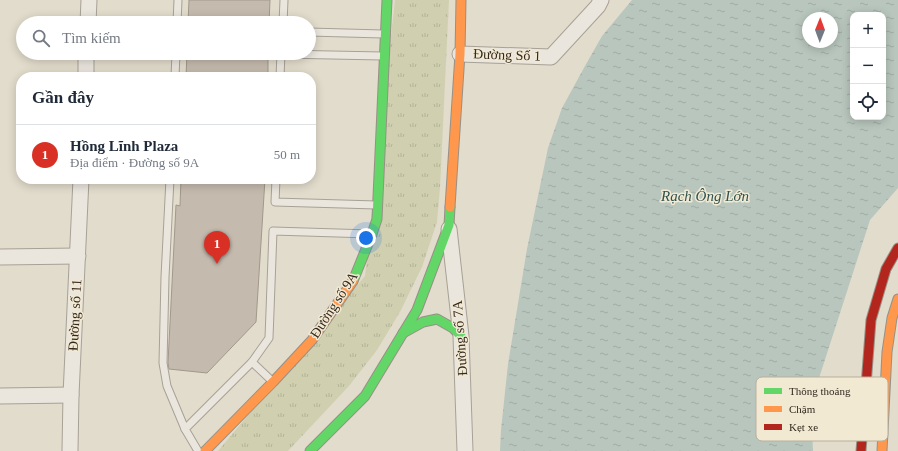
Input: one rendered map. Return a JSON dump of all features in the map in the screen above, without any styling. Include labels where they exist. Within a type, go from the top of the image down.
[{"type":"main road","name":"Đường số 9A","points":[[205,451],[312,340],[353,281],[372,234],[377,219],[387,0]]},
{"type":"main road","points":[[310,451],[365,396],[417,310],[449,225],[460,54],[461,0]]},
{"type":"main road","points":[[866,377],[871,320],[886,269],[898,248]]},
{"type":"main road","points":[[885,377],[892,318],[898,299]]},
{"type":"main road","points":[[403,333],[424,322],[437,319],[453,328],[462,336]]},
{"type":"main road","points":[[861,451],[862,441]]},
{"type":"main road","points":[[882,441],[882,451]]},
{"type":"street","points":[[88,0],[88,16]]},
{"type":"street","name":"Đường Số 1","points":[[460,54],[551,57],[602,0]]},
{"type":"street","points":[[86,60],[86,72]]},
{"type":"street","name":"Đường số 11","points":[[70,451],[71,396],[82,184]]},
{"type":"street","name":"Đường số 7A","points":[[449,225],[462,336],[465,451]]},
{"type":"street","points":[[0,256],[78,256]]},
{"type":"street","points":[[0,396],[71,396]]},
{"type":"lane","points":[[177,16],[178,0]]},
{"type":"lane","points":[[283,16],[284,0]]},
{"type":"lane","points":[[316,32],[386,34]]},
{"type":"lane","points":[[316,54],[384,56]]},
{"type":"lane","points":[[175,72],[176,60]]},
{"type":"lane","points":[[280,72],[281,60]]},
{"type":"lane","points":[[170,184],[165,277],[163,363],[167,386],[185,430],[198,451]]},
{"type":"lane","points":[[276,184],[275,202],[377,206]]},
{"type":"lane","points":[[185,430],[252,362],[269,338],[273,231],[372,234]]},
{"type":"lane","points":[[252,362],[273,382]]},
{"type":"green space","points":[[395,0],[449,0],[437,222],[422,267],[400,312],[377,350],[349,386],[288,451],[218,451],[365,276]]},
{"type":"water","name":"Rạch Ông Lớn","points":[[632,0],[898,0],[898,188],[870,220],[819,377],[756,377],[756,441],[813,441],[813,451],[500,451],[508,364],[527,249],[548,148],[562,108],[602,36]]},
{"type":"building","points":[[189,0],[270,0],[269,16],[188,16]]},
{"type":"building","points":[[187,60],[268,60],[268,72],[186,72]]},
{"type":"building","points":[[181,184],[265,184],[256,322],[207,373],[169,369],[168,363],[176,205],[180,206]]},
{"type":"traffic: fast","points":[[353,281],[377,219],[387,0]]},
{"type":"traffic: fast","points":[[310,451],[365,396],[417,310],[449,225],[450,207]]},
{"type":"traffic: fast","points":[[403,333],[423,322],[437,319],[453,328],[461,336]]},
{"type":"traffic: slow","points":[[450,207],[460,54],[461,0]]},
{"type":"traffic: slow","points":[[205,451],[312,340],[353,281]]},
{"type":"traffic: slow","points":[[886,377],[887,352],[892,318],[898,299]]},
{"type":"traffic: slow","points":[[882,451],[883,441]]},
{"type":"traffic: jam","points":[[867,377],[871,320],[886,269],[898,248]]},
{"type":"traffic: jam","points":[[861,451],[862,441]]},
{"type":"place","name":"Hồng Lĩnh Plaza","points":[[217,264]]}]
